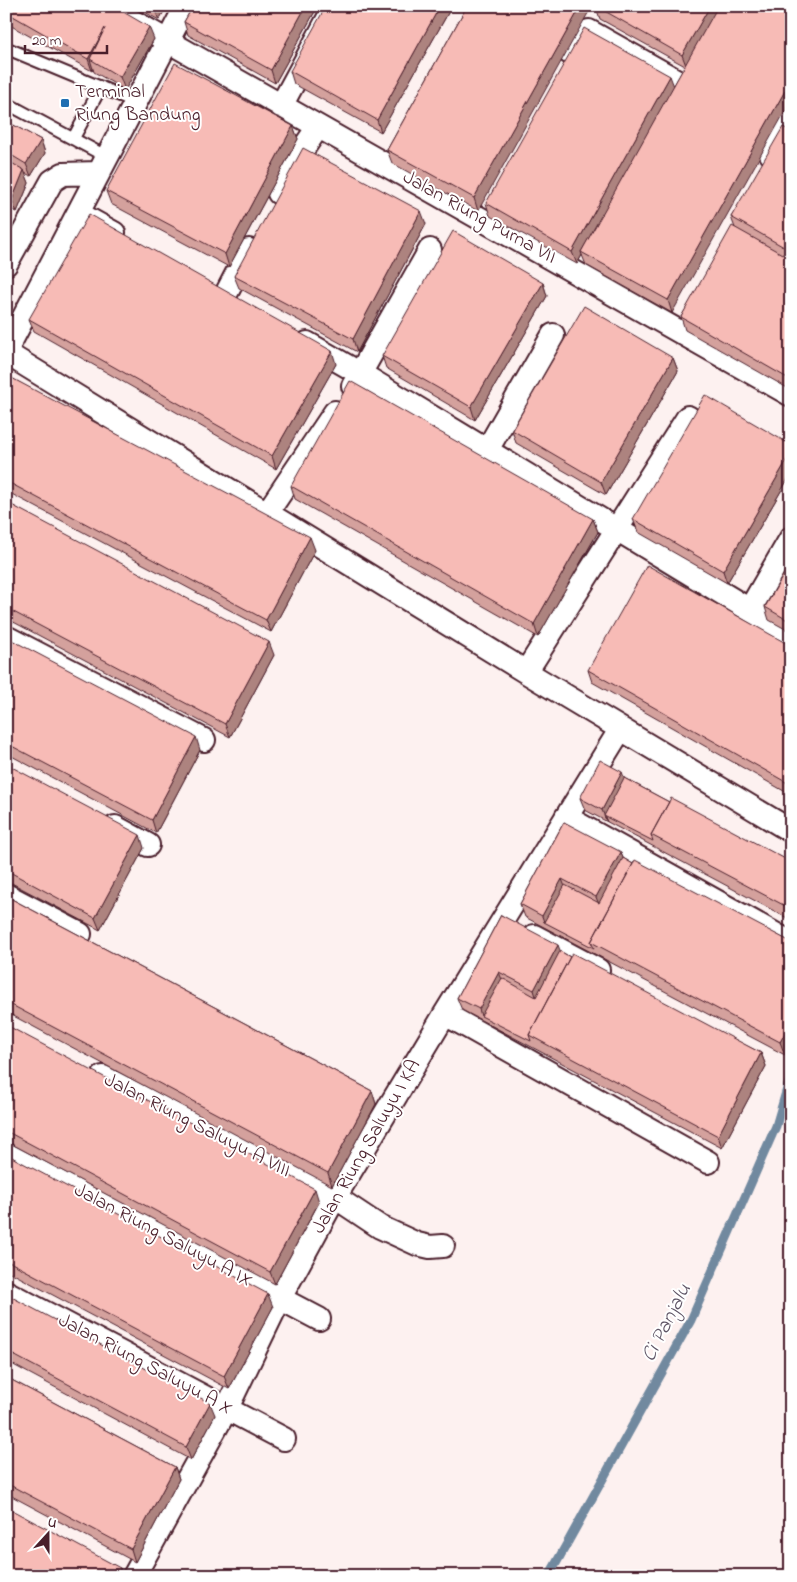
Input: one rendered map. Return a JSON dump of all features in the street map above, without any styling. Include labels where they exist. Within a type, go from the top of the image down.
[{"type":"street","name":"Jalan Riung Purna VII","points":[[106,6],[281,106],[316,130],[390,157],[682,322],[791,395]]},
{"type":"street","points":[[186,6],[6,352],[620,730],[791,831]]},
{"type":"street","points":[[281,106],[335,6]]},
{"type":"street","points":[[563,67],[576,42],[584,32],[589,31],[683,84]]},
{"type":"street","points":[[761,173],[788,128]]},
{"type":"street","points":[[225,296],[301,152],[316,130]]},
{"type":"street","points":[[6,264],[52,181],[63,174],[103,165]]},
{"type":"street","points":[[78,213],[130,242]]},
{"type":"street","points":[[267,513],[361,374],[430,250]]},
{"type":"street","points":[[293,335],[361,374],[791,635]]},
{"type":"street","points":[[487,450],[553,335]]},
{"type":"street","points":[[526,672],[688,417]]},
{"type":"street","points":[[750,609],[791,538]]},
{"type":"street","points":[[6,637],[204,740]]},
{"type":"street","name":"Jalan Riung Saluyu I KA","points":[[128,1573],[178,1475],[226,1408],[280,1298],[335,1198],[445,1014],[620,730]]},
{"type":"street","points":[[566,817],[791,943]]},
{"type":"street","points":[[98,818],[148,845]]},
{"type":"street","points":[[6,895],[80,934]]},
{"type":"street","points":[[503,920],[618,980]]},
{"type":"street","points":[[445,1014],[708,1162]]},
{"type":"street","name":"Jalan Riung Saluyu A VIII","points":[[84,1067],[335,1198],[380,1227],[416,1244],[430,1247],[443,1246]]},
{"type":"street","name":"Jalan Riung Saluyu A IX","points":[[6,1154],[319,1319]]},
{"type":"street","name":"Jalan Riung Saluyu A X","points":[[6,1292],[284,1439]]},
{"type":"lane","points":[[6,48],[136,102]]},
{"type":"lane","points":[[73,139],[101,87]]},
{"type":"lane","points":[[6,103],[73,139],[103,165]]},
{"type":"building","points":[[6,6],[113,6],[149,27],[120,77],[90,59],[105,28],[88,59],[6,12]]},
{"type":"building","points":[[193,6],[306,6],[271,70],[184,22]]},
{"type":"building","points":[[326,6],[440,6],[377,120],[290,71]]},
{"type":"building","points":[[467,6],[581,6],[474,198],[387,150]]},
{"type":"building","points":[[596,6],[710,6],[682,55]]},
{"type":"building","points":[[718,6],[791,6],[791,80],[668,300],[581,252]]},
{"type":"building","points":[[584,28],[670,76],[572,252],[486,203]]},
{"type":"building","points":[[175,63],[293,126],[225,254],[106,191]]},
{"type":"building","points":[[6,121],[41,140],[26,164],[6,152]]},
{"type":"building","points":[[783,127],[791,131],[791,251],[731,217]]},
{"type":"building","points":[[303,148],[421,211],[353,339],[234,276]]},
{"type":"building","points":[[6,160],[24,170],[12,200],[6,197]]},
{"type":"building","points":[[89,214],[332,351],[272,456],[29,319]]},
{"type":"building","points":[[732,226],[791,259],[791,380],[681,317]]},
{"type":"building","points":[[453,231],[543,283],[471,407],[382,356]]},
{"type":"building","points":[[584,306],[673,358],[601,482],[512,430]]},
{"type":"building","points":[[6,375],[310,537],[266,620],[6,481]]},
{"type":"building","points":[[350,381],[593,519],[534,624],[291,486]]},
{"type":"building","points":[[705,395],[791,445],[791,453],[723,571],[633,519]]},
{"type":"building","points":[[6,502],[269,642],[225,724],[6,608]]},
{"type":"building","points":[[791,562],[791,622],[765,607]]},
{"type":"building","points":[[647,565],[791,646],[791,785],[588,670]]},
{"type":"building","points":[[6,637],[196,737],[152,820],[6,743]]},
{"type":"building","points":[[600,760],[622,772],[602,810],[580,798]]},
{"type":"building","points":[[6,764],[140,835],[95,918],[6,870]]},
{"type":"building","points":[[624,778],[669,802],[651,835],[653,841],[604,816]]},
{"type":"building","points":[[671,798],[791,862],[791,909],[651,835]]},
{"type":"building","points":[[564,822],[621,852],[596,897],[562,879],[542,916],[520,904]]},
{"type":"building","points":[[623,858],[633,864],[591,942],[594,948],[544,922],[565,885],[599,903]]},
{"type":"building","points":[[635,860],[791,942],[791,1022],[780,1042],[591,942]]},
{"type":"building","points":[[6,896],[372,1091],[328,1173],[6,1002]]},
{"type":"building","points":[[501,915],[558,945],[534,990],[499,972],[479,1009],[457,998]]},
{"type":"building","points":[[560,951],[570,957],[529,1035],[531,1041],[481,1016],[502,978],[536,997]]},
{"type":"building","points":[[572,953],[761,1053],[718,1136],[529,1035]]},
{"type":"building","points":[[6,1025],[315,1189],[270,1272],[6,1131]]},
{"type":"building","points":[[6,1154],[268,1294],[224,1376],[6,1260]]},
{"type":"building","points":[[6,1294],[210,1403],[186,1447],[6,1351]]},
{"type":"building","points":[[6,1377],[175,1467],[131,1549],[6,1483]]},
{"type":"building","points":[[6,1507],[120,1568],[116,1576],[6,1576]]},
{"type":"waterway","name":"Ci Panjalu","points":[[549,1576],[691,1320],[776,1126],[791,1075]]},
{"type":"place","name":"Terminal Riung Bandung","points":[[65,103]]}]
